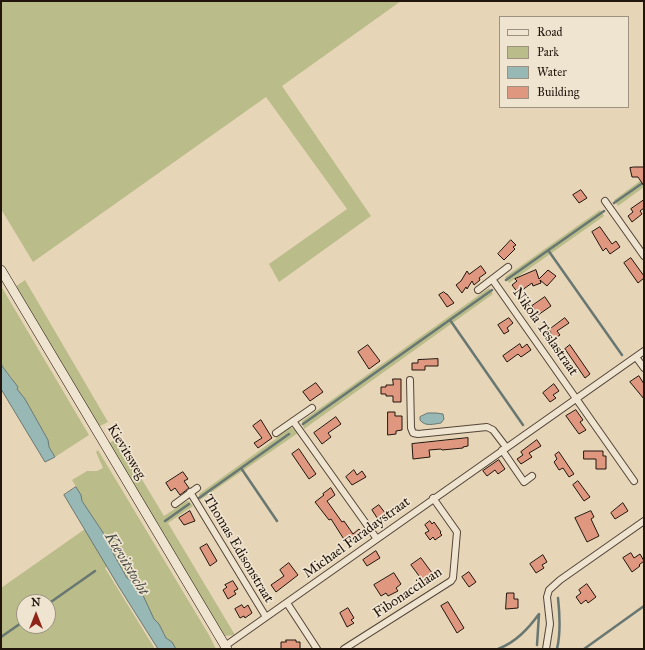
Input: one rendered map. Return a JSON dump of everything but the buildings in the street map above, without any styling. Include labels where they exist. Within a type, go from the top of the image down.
[{"type":"street","points":[[605,201],[644,256]]},
{"type":"street","points":[[478,290],[508,268]]},
{"type":"street","name":"Kievitsweg","points":[[1,270],[226,647]]},
{"type":"street","name":"Nikola Teslastraat","points":[[492,279],[577,398]]},
{"type":"street","name":"Michael Faradaystraat","points":[[226,647],[433,498],[644,351]]},
{"type":"street","points":[[636,357],[644,368]]},
{"type":"street","points":[[410,380],[411,428],[413,433],[418,434],[487,427],[493,430],[524,482],[532,476]]},
{"type":"street","points":[[577,398],[634,481]]},
{"type":"street","points":[[276,433],[312,408]]},
{"type":"street","points":[[293,421],[377,539]]},
{"type":"street","name":"Thomas Edisonstraat","points":[[175,504],[197,488]]},
{"type":"street","name":"Thomas Edisonstraat","points":[[190,492],[266,617]]},
{"type":"street","name":"Fibonaccilaan","points":[[344,649],[451,581],[453,578],[457,532],[433,498]]},
{"type":"street","points":[[546,649],[550,624],[547,597],[549,590],[560,580],[644,521]]},
{"type":"street","points":[[287,603],[317,649]]},
{"type":"green space","points":[[1,1],[401,1],[282,86],[371,216],[279,282],[269,264],[347,209],[266,97],[33,262],[1,209]]},
{"type":"green space","points":[[644,178],[644,187],[618,206],[614,200]]},
{"type":"green space","points":[[600,210],[604,216],[509,283],[505,277]]},
{"type":"green space","points":[[25,280],[108,422],[98,427],[15,287]]},
{"type":"green space","points":[[1,286],[89,435],[55,457],[49,447],[48,440],[25,399],[18,392],[12,378],[2,366]]},
{"type":"green space","points":[[489,288],[493,294],[304,429],[302,421]]},
{"type":"green space","points":[[290,427],[298,433],[200,500],[199,494]]},
{"type":"green space","points":[[117,438],[164,516],[185,502],[189,501],[193,506],[168,523],[235,635],[224,636],[108,444]]},
{"type":"green space","points":[[98,450],[216,649],[176,649],[172,642],[166,638],[159,624],[148,610],[145,600],[134,582],[127,578],[106,537],[82,501],[81,495],[72,480],[87,471],[97,471],[103,468],[96,452]]},
{"type":"green space","points":[[85,529],[107,566],[105,568],[155,649],[1,649],[1,588]]},
{"type":"water","points":[[1,362],[2,366],[25,399],[48,440],[49,447],[55,457],[45,462],[1,389]]},
{"type":"water","points":[[428,413],[443,414],[444,419],[441,423],[424,424],[420,420],[420,417]]},
{"type":"water","points":[[76,487],[81,495],[82,501],[106,537],[127,578],[134,582],[141,591],[154,619],[159,624],[166,638],[172,642],[176,649],[158,649],[119,587],[64,495]]},
{"type":"waterway","points":[[614,203],[644,182]]},
{"type":"waterway","points":[[506,280],[604,211]]},
{"type":"waterway","points":[[548,250],[622,355]]},
{"type":"waterway","points":[[303,424],[492,290]]},
{"type":"waterway","points":[[450,320],[523,425]]},
{"type":"waterway","points":[[199,498],[289,434]]},
{"type":"waterway","points":[[241,468],[277,521]]},
{"type":"waterway","points":[[165,521],[189,504]]},
{"type":"waterway","points":[[56,598],[95,571]]},
{"type":"waterway","points":[[557,649],[560,624],[558,598]]},
{"type":"waterway","points":[[584,649],[644,606]]},
{"type":"waterway","points":[[498,649],[510,643],[521,634],[539,614],[537,645]]},
{"type":"waterway","points":[[1,637],[16,627]]},
{"type":"water label","name":"Kievitstocht","points":[[126,564]]}]
